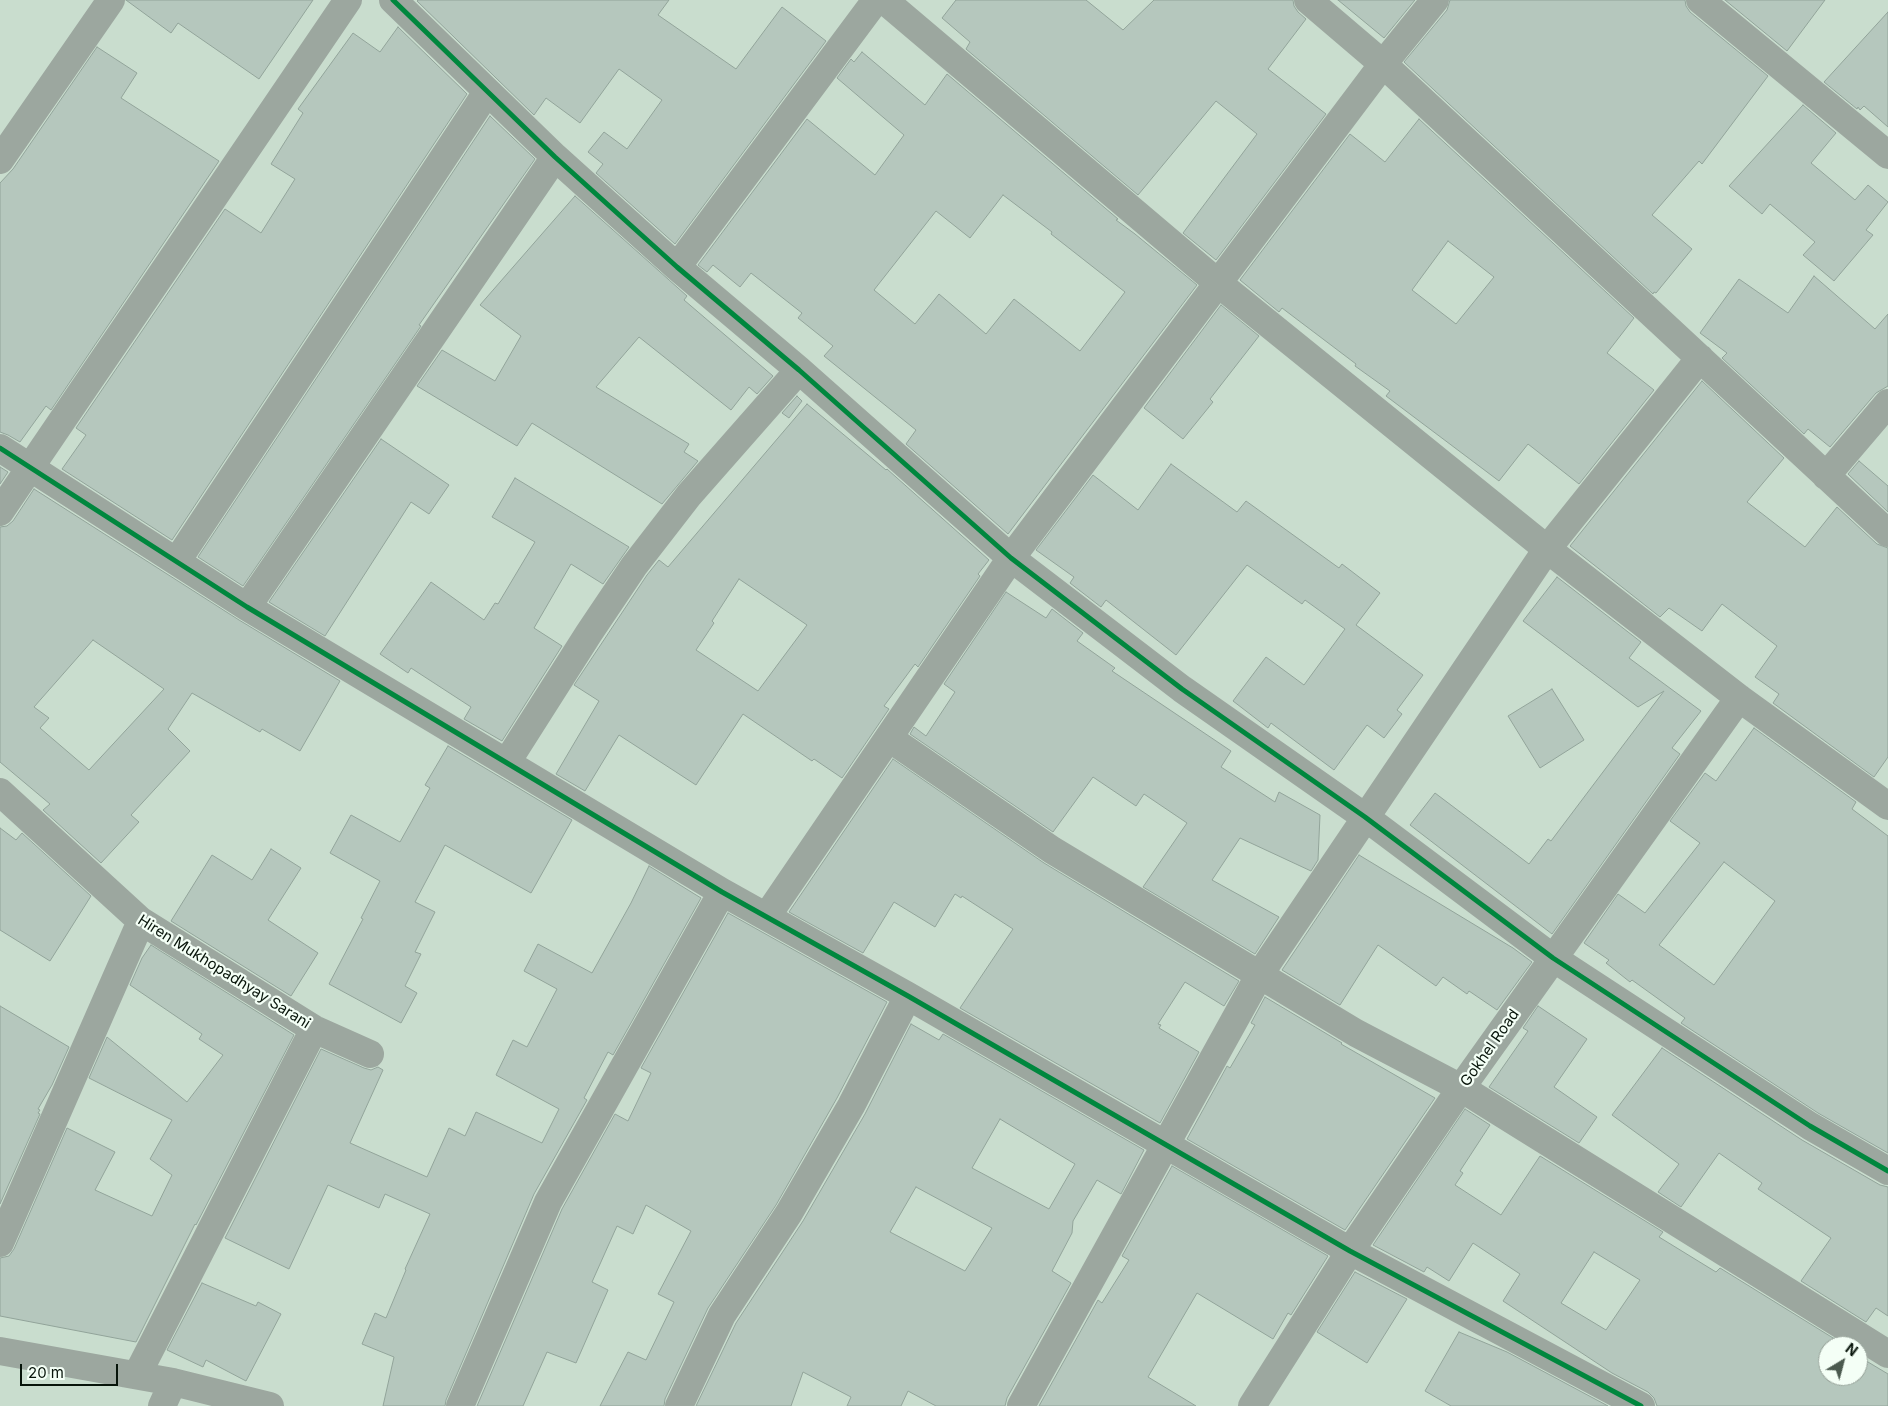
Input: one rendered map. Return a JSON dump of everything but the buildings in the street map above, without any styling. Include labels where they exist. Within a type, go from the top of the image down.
[{"type":"street","points":[[0,160],[111,0]]},
{"type":"street","points":[[0,512],[348,0]]},
{"type":"street","points":[[393,0],[555,157],[677,267],[798,370],[1011,558],[1182,689],[1365,817],[1553,958],[1810,1126],[1888,1171]]},
{"type":"street","points":[[677,267],[876,0]]},
{"type":"street","points":[[1308,0],[1383,64],[1888,533]]},
{"type":"street","points":[[767,916],[1011,558],[1383,64],[1435,0]]},
{"type":"street","points":[[1700,0],[1888,155]]},
{"type":"street","points":[[902,6],[1218,283],[1547,549],[1739,698],[1888,806]]},
{"type":"street","points":[[177,562],[486,92]]},
{"type":"street","points":[[247,607],[555,157]]},
{"type":"street","points":[[1020,1406],[1260,974],[1547,549],[1700,358]]},
{"type":"street","points":[[507,762],[634,566],[689,495],[798,370]]},
{"type":"street","points":[[1826,476],[1888,403]]},
{"type":"street","points":[[0,448],[247,607],[722,892],[908,996],[1350,1251],[1641,1406]]},
{"type":"street","name":"Gokhel Road","points":[[1252,1406],[1350,1251],[1461,1088],[1739,698]]},
{"type":"street","points":[[888,738],[1052,850],[1356,1033],[1461,1088],[1888,1354]]},
{"type":"street","name":"Hiren Mukhopadhyay Sarani","points":[[0,792],[141,921],[314,1029],[370,1054]]},
{"type":"street","points":[[460,1406],[548,1202],[722,892]]},
{"type":"street","points":[[0,1243],[141,921]]},
{"type":"street","points":[[679,1406],[722,1315],[789,1213],[842,1122],[908,996]]},
{"type":"street","points":[[137,1375],[314,1029]]},
{"type":"street","points":[[0,1351],[174,1382],[270,1406]]},
{"type":"street","points":[[162,1406],[174,1382]]},
{"type":"cycle path","points":[[393,0],[555,157],[677,267],[799,370],[1011,558],[1182,689],[1365,817],[1553,958],[1810,1126],[1888,1171]]},
{"type":"cycle path","points":[[0,448],[247,607],[722,892],[908,996],[1350,1251],[1641,1406]]}]
